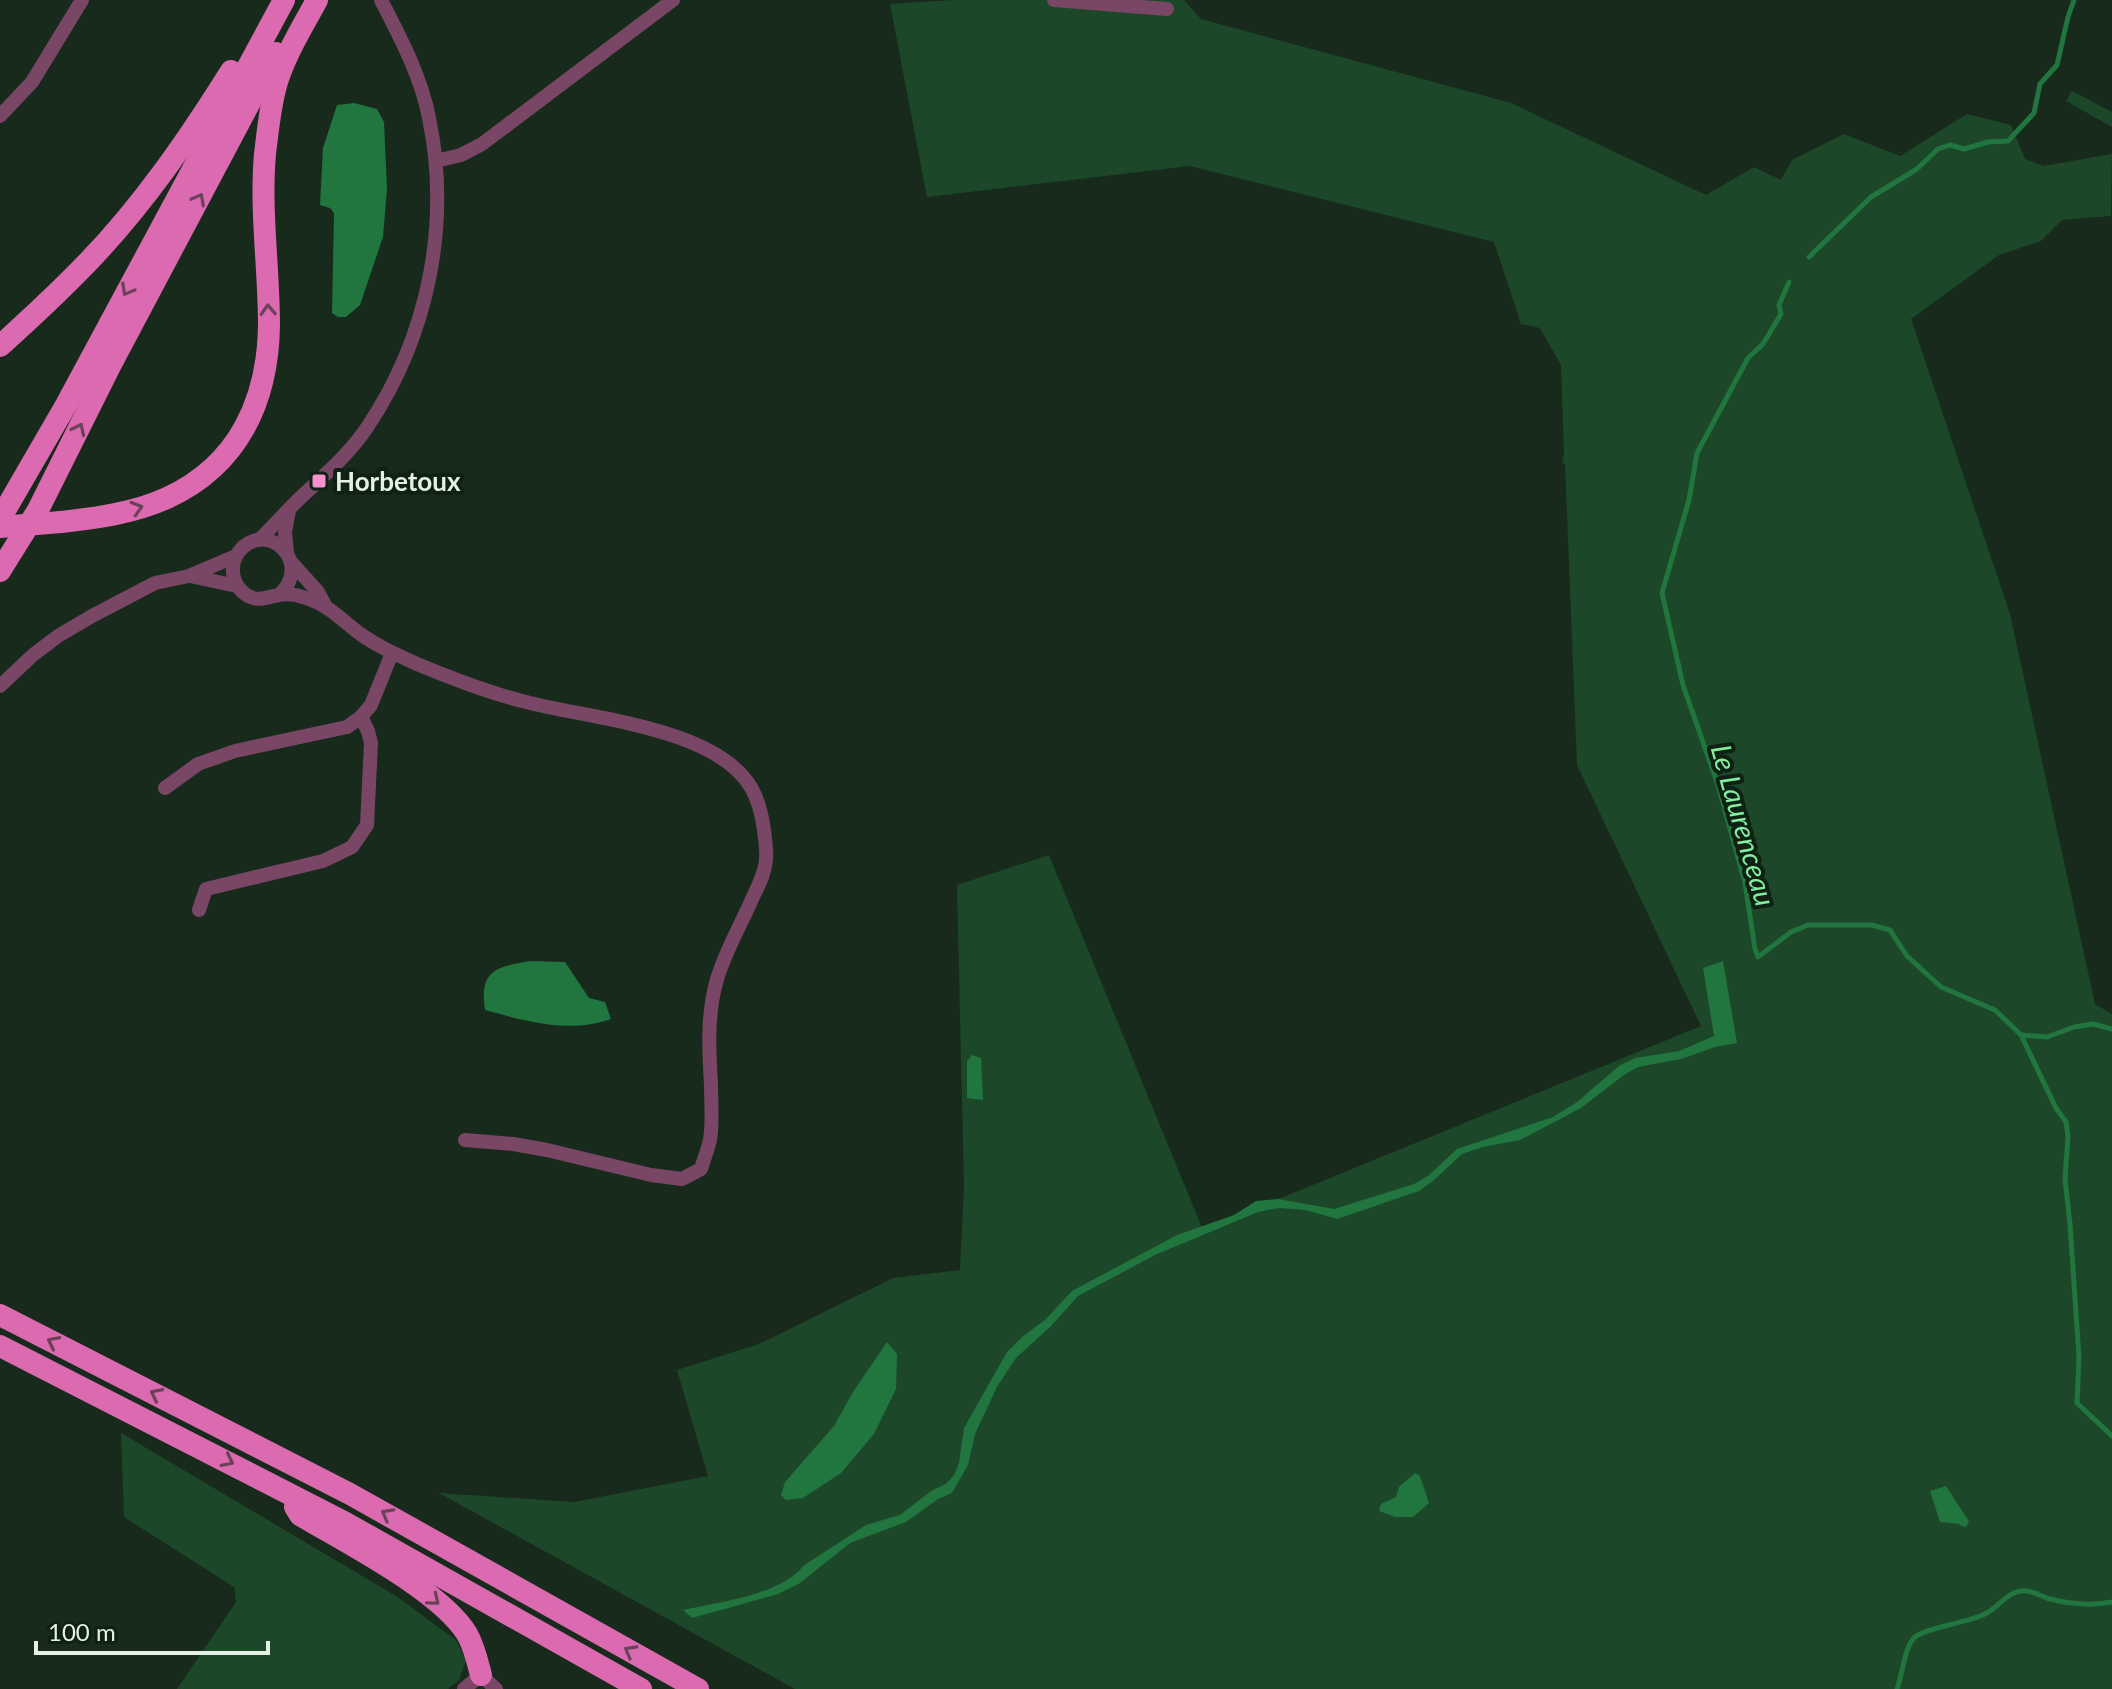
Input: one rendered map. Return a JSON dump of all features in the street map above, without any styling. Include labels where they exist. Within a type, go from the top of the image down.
[{"type":"highway","points":[[0,346],[89,261],[149,189],[214,98],[270,0]]},
{"type":"highway","points":[[0,519],[66,405],[284,0]]},
{"type":"highway","points":[[0,571],[38,510],[110,366],[304,0]]},
{"type":"highway","points":[[0,527],[123,513],[167,498],[190,485],[225,456],[245,429],[264,376],[268,342],[264,192],[269,126],[277,82],[317,0]]},
{"type":"highway","points":[[0,1315],[350,1494],[698,1689]]},
{"type":"highway","points":[[0,1346],[344,1522],[641,1689]]},
{"type":"highway","points":[[283,1490],[300,1515],[430,1596],[450,1614],[470,1640],[480,1684]]},
{"type":"street","points":[[0,116],[32,82],[82,0]]},
{"type":"street","points":[[259,540],[339,461],[367,428],[402,365],[429,284],[436,243],[438,202],[429,116],[415,71],[381,0]]},
{"type":"street","points":[[436,161],[461,155],[482,144],[673,0]]},
{"type":"street","points":[[1054,0],[1167,9]]},
{"type":"street","points":[[290,509],[285,532],[289,557],[292,576],[285,590],[264,600],[248,596],[237,586],[232,571],[236,556],[245,545],[259,540],[272,541],[289,557],[318,592],[325,605]]},
{"type":"street","points":[[0,686],[33,655],[92,616],[155,583],[189,576],[236,556]]},
{"type":"street","points":[[189,576],[237,586]]},
{"type":"street","points":[[279,595],[306,598],[325,605],[361,634],[392,653],[479,689],[527,703],[637,725],[713,752],[735,768],[751,788],[761,811],[767,857],[763,874],[730,944],[715,986],[709,1031],[710,1141],[701,1169],[682,1179],[651,1175],[547,1150],[465,1140]]},
{"type":"street","points":[[165,788],[210,759],[347,727],[371,705],[392,653]]},
{"type":"street","points":[[199,910],[206,889],[323,861],[352,847],[367,825],[371,743],[361,717]]},
{"type":"shaded area","points":[[952,0],[1184,0],[1201,19],[1511,103],[1706,195],[1754,167],[1781,180],[1792,160],[1844,134],[1900,156],[1967,114],[2011,125],[2025,159],[2043,166],[2112,154],[2111,216],[2062,220],[2041,241],[1999,255],[1911,319],[2010,614],[2095,1004],[2112,1014],[2112,1689],[795,1689],[439,1493],[574,1502],[708,1476],[677,1370],[759,1344],[893,1278],[960,1270],[964,1186],[957,885],[1049,855],[1203,1230],[1701,1026],[1577,765],[1565,464],[1562,463],[1561,365],[1540,328],[1521,324],[1494,242],[1190,166],[927,197],[890,4]]},
{"type":"shaded area","points":[[2072,91],[2112,112],[2112,127],[2066,101]]},
{"type":"shaded area","points":[[354,103],[377,109],[384,122],[387,189],[383,237],[360,305],[346,317],[338,317],[332,313],[334,213],[320,205],[323,148],[337,105]]},
{"type":"shaded area","points":[[530,961],[565,962],[589,998],[605,1002],[611,1019],[563,1026],[485,1010],[485,986],[492,973]]},
{"type":"shaded area","points":[[1723,961],[1737,1043],[1638,1067],[1581,1108],[1520,1140],[1462,1154],[1419,1191],[1337,1219],[1306,1210],[1279,1208],[1258,1212],[1155,1255],[1078,1296],[1016,1358],[997,1387],[975,1434],[968,1465],[952,1493],[906,1522],[850,1543],[800,1583],[778,1594],[692,1618],[683,1610],[748,1596],[780,1584],[866,1525],[900,1515],[931,1491],[946,1484],[959,1463],[964,1428],[1007,1352],[1045,1320],[1072,1291],[1177,1235],[1234,1215],[1256,1201],[1278,1199],[1334,1209],[1414,1184],[1428,1176],[1457,1149],[1553,1117],[1577,1102],[1619,1066],[1635,1058],[1679,1051],[1714,1036],[1703,968]]},
{"type":"shaded area","points":[[972,1055],[981,1058],[983,1100],[967,1098],[967,1061]]},
{"type":"shaded area","points":[[887,1342],[897,1354],[896,1389],[874,1434],[841,1473],[803,1498],[786,1500],[781,1495],[785,1482],[834,1426]]},
{"type":"shaded area","points":[[121,1433],[396,1596],[456,1640],[466,1661],[459,1680],[448,1689],[177,1689],[236,1602],[234,1587],[124,1517]]},
{"type":"shaded area","points":[[1415,1473],[1420,1476],[1429,1503],[1413,1517],[1395,1517],[1379,1511],[1381,1504],[1396,1497],[1399,1487]]},
{"type":"shaded area","points":[[1946,1486],[1969,1522],[1966,1527],[1940,1522],[1930,1491]]},
{"type":"waterway","name":"Le Laurenceau","points":[[1809,257],[1871,197],[1917,169],[1938,149],[1950,145],[1964,149],[1988,142],[2008,141],[2034,113],[2040,84],[2057,65],[2074,0]]},
{"type":"waterway","name":"Le Laurenceau","points":[[1789,282],[1779,305],[1781,314],[1763,344],[1748,358],[1697,453],[1689,500],[1662,593],[1683,685],[1718,785],[1745,883],[1755,949],[1758,957],[1791,932],[1808,925],[1872,925],[1890,930],[1907,956],[1941,987],[1995,1010],[2021,1035],[2056,1108],[2066,1122],[2065,1179],[2079,1357],[2077,1403],[2112,1436]]},
{"type":"waterway","points":[[2021,1035],[2047,1037],[2093,1024],[2112,1029]]},
{"type":"waterway","name":"Le Laurenceau","points":[[1897,1689],[1906,1654],[1915,1637],[1985,1614],[2015,1593],[2033,1592],[2073,1603],[2112,1602]]},
{"type":"place","name":"Horbetoux","points":[[319,481]]}]
